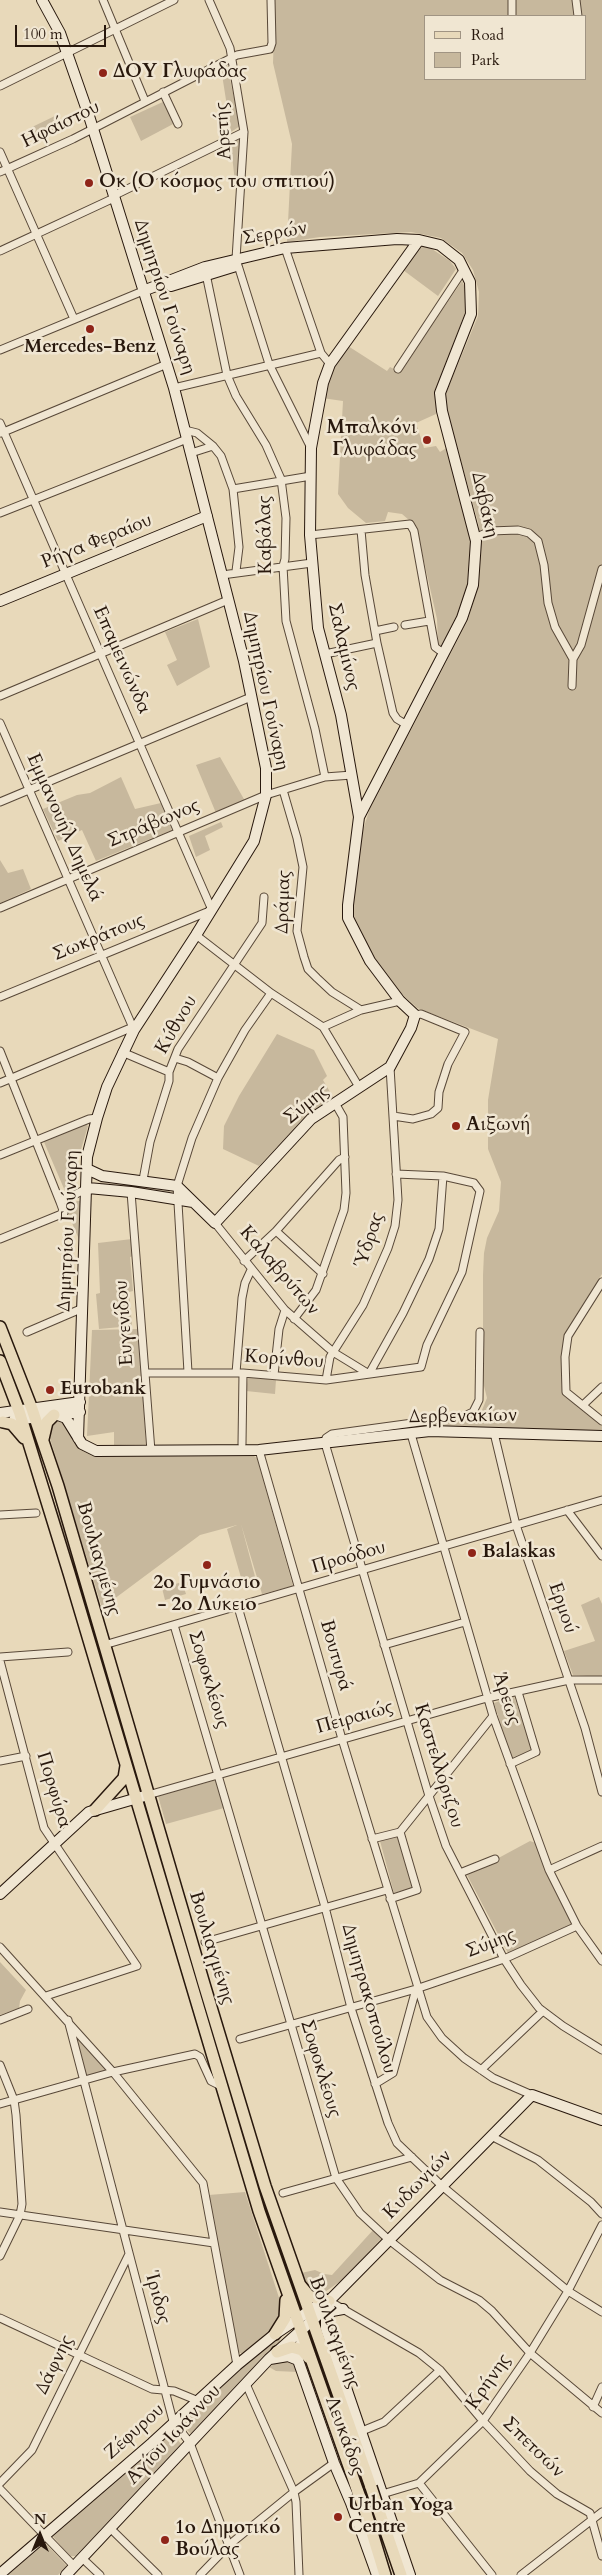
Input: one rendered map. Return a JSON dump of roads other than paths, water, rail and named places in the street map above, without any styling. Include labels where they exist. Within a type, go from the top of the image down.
[{"type":"main road","name":"Βουλιαγμένης","points":[[0,1327],[42,1439],[235,2087],[294,2273],[401,2575]]},
{"type":"main road","name":"Βουλιαγμένης","points":[[0,1361],[20,1415],[221,2086],[284,2286],[366,2513],[385,2575]]},
{"type":"main road","points":[[42,1439],[47,1422],[56,1415]]},
{"type":"main road","points":[[1,1419],[12,1424],[28,1443]]},
{"type":"main road","points":[[96,1810],[124,1778],[126,1764]]},
{"type":"main road","points":[[294,2273],[309,2296],[329,2301]]},
{"type":"main road","points":[[274,2334],[281,2328],[286,2314],[284,2286]]},
{"type":"main road","points":[[273,2355],[288,2348],[299,2355],[308,2356],[314,2369]]},
{"type":"street","name":"Δημητρίου Γούναρη","points":[[42,0],[60,33],[67,53],[167,364],[222,575],[266,768],[266,795],[254,841],[196,935],[134,1028],[122,1052],[97,1118],[88,1157],[80,1407]]},
{"type":"street","points":[[103,0],[145,101]]},
{"type":"street","points":[[0,86],[115,29],[160,3],[174,0]]},
{"type":"street","name":"Αρετής","points":[[209,0],[232,58],[244,132],[237,262]]},
{"type":"street","name":"Ηφαίστου","points":[[4,170],[93,129],[232,58],[272,47],[271,0]]},
{"type":"street","points":[[512,0],[512,15]]},
{"type":"street","points":[[576,0],[578,15]]},
{"type":"street","points":[[163,92],[178,124]]},
{"type":"street","points":[[0,251],[244,132]]},
{"type":"street","points":[[0,152],[4,170],[36,234],[74,319]]},
{"type":"street","name":"Σερρών","points":[[144,294],[186,272],[285,251],[388,239],[417,243]]},
{"type":"street","name":"Δαβάκη","points":[[359,817],[462,618],[471,595],[474,572],[475,538],[442,411],[440,393],[471,314],[472,291],[464,269],[447,249],[440,245],[417,243]]},
{"type":"street","name":"Σαλαμίνος","points":[[393,1116],[413,1119],[431,1114],[438,1108],[439,1092],[448,1064],[465,1032],[421,1014],[415,1015],[400,1001],[370,961],[348,918],[359,817],[341,715],[318,628],[310,535],[311,448],[321,391],[330,364],[417,243]]},
{"type":"street","points":[[285,251],[309,312],[321,353],[330,364]]},
{"type":"street","points":[[237,262],[269,364],[311,448]]},
{"type":"street","name":"Σερρών","points":[[144,294],[237,262]]},
{"type":"street","points":[[398,369],[464,269]]},
{"type":"street","name":"Καβάλας","points":[[206,274],[227,375],[236,396],[274,460],[280,479],[286,518],[285,560],[282,566],[286,621],[315,729],[325,777]]},
{"type":"street","points":[[0,350],[74,319],[144,294]]},
{"type":"street","points":[[174,388],[321,353]]},
{"type":"street","points":[[2,433],[167,364]]},
{"type":"street","name":"Επαμεινώνδα","points":[[0,423],[2,433],[33,499],[212,910]]},
{"type":"street","points":[[0,513],[186,434],[197,433],[214,446],[221,456],[233,489],[239,547],[236,572]]},
{"type":"street","points":[[191,454],[214,446]]},
{"type":"street","points":[[233,489],[280,479],[311,476]]},
{"type":"street","name":"Ρήγα Φεραίου","points":[[0,601],[207,516]]},
{"type":"street","points":[[310,535],[410,524],[414,531],[435,647],[443,653]]},
{"type":"street","points":[[361,530],[365,575],[377,643],[393,713],[397,719],[407,725]]},
{"type":"street","points":[[475,538],[490,531],[518,530],[529,533],[538,542],[544,565],[548,603],[555,627],[573,659]]},
{"type":"street","points":[[222,575],[312,562]]},
{"type":"street","points":[[572,686],[573,659],[581,645],[602,569]]},
{"type":"street","points":[[0,696],[228,600]]},
{"type":"street","points":[[405,625],[429,620]]},
{"type":"street","points":[[375,631],[394,627]]},
{"type":"street","points":[[325,654],[377,643]]},
{"type":"street","points":[[0,802],[251,697]]},
{"type":"street","name":"Εμμανουήλ Δημελά","points":[[0,723],[134,1028]]},
{"type":"street","name":"Στράβωνος","points":[[0,908],[266,795],[325,777],[352,775]]},
{"type":"street","name":"Δράμας","points":[[283,790],[298,838],[303,867],[297,931],[301,950],[308,969],[317,978],[332,992],[361,1010]]},
{"type":"street","name":"Κύθνου","points":[[143,1180],[150,1142],[169,1081],[169,1072],[187,1033],[262,923],[264,897]]},
{"type":"street","name":"Σωκράτους","points":[[0,998],[212,910]]},
{"type":"street","points":[[196,935],[271,993],[323,1026],[359,1087]]},
{"type":"street","points":[[188,1372],[177,1186],[192,1138],[218,1078],[245,1030],[271,993]]},
{"type":"street","points":[[323,1026],[361,1010],[400,1001]]},
{"type":"street","name":"Σύμης","points":[[215,1223],[312,1120],[390,1067],[411,1028],[415,1015]]},
{"type":"street","points":[[0,1083],[134,1028]]},
{"type":"street","points":[[0,1051],[64,1213],[0,1239]]},
{"type":"street","points":[[122,1052],[169,1072]]},
{"type":"street","points":[[175,1058],[188,1062],[218,1078]]},
{"type":"street","name":"Ύδρας","points":[[326,1380],[328,1364],[333,1352],[363,1305],[388,1248],[395,1226],[398,1200],[390,1067]]},
{"type":"street","points":[[294,1319],[316,1290],[344,1210],[346,1158],[343,1116],[335,1103]]},
{"type":"street","points":[[0,1155],[35,1143],[89,1119],[97,1118]]},
{"type":"street","points":[[244,1261],[276,1231],[339,1160],[346,1158]]},
{"type":"street","points":[[88,1169],[102,1176],[177,1186]]},
{"type":"street","points":[[369,1374],[403,1312],[439,1229],[443,1176],[396,1174]]},
{"type":"street","name":"Κορίνθου","points":[[145,1373],[240,1373],[326,1380],[421,1367],[427,1345],[462,1272],[480,1191],[474,1183],[443,1176]]},
{"type":"street","name":"Καλαβρύτων","points":[[177,1186],[215,1223],[251,1270],[294,1319],[333,1352],[369,1374]]},
{"type":"street","points":[[60,1202],[88,1188]]},
{"type":"street","name":"Καλαβρύτων","points":[[88,1188],[177,1198],[193,1202]]},
{"type":"street","name":"Ευγενίδου","points":[[131,1192],[151,1451]]},
{"type":"street","points":[[276,1231],[323,1274]]},
{"type":"street","points":[[242,1444],[240,1373],[242,1298],[251,1270]]},
{"type":"street","points":[[602,1282],[575,1324],[566,1344],[566,1392],[602,1421]]},
{"type":"street","points":[[27,1332],[83,1308]]},
{"type":"street","points":[[274,1375],[278,1329],[285,1310]]},
{"type":"street","name":"Δερβενακίων","points":[[325,1443],[332,1434],[466,1416],[476,1409],[479,1400],[480,1332]]},
{"type":"street","points":[[583,1405],[602,1387]]},
{"type":"street","points":[[1,1419],[80,1407]]},
{"type":"street","points":[[33,1413],[56,1415],[80,1407]]},
{"type":"street","points":[[78,1438],[80,1407]]},
{"type":"street","name":"Δερβενακίων","points":[[56,1415],[66,1418],[82,1444],[96,1451],[260,1450],[430,1432],[602,1436]]},
{"type":"street","name":"Άρεως","points":[[411,1434],[487,1698],[510,1764],[549,1870],[576,1926],[602,1961]]},
{"type":"street","name":"Ερμού","points":[[494,1434],[516,1525],[588,1736],[602,1792]]},
{"type":"street","name":"Καστελλόριζου","points":[[325,1443],[406,1721],[446,1846],[504,1959],[521,1985],[543,2011],[602,2050]]},
{"type":"street","name":"Βουτυρά","points":[[260,1450],[342,1739],[416,1989],[427,2017],[442,2038],[481,2070],[493,2078],[532,2094]]},
{"type":"street","name":"Προόδου","points":[[104,1645],[602,1500]]},
{"type":"street","points":[[567,1510],[602,1556]]},
{"type":"street","points":[[0,1515],[36,1513]]},
{"type":"street","name":"Δημητρακοπούλου","points":[[238,1607],[326,1907],[352,2008],[388,2123],[397,2142],[442,2186],[568,2290],[602,2312]]},
{"type":"street","points":[[384,1645],[465,1622]]},
{"type":"street","name":"Σοφοκλέους","points":[[174,1625],[336,2178],[360,2213],[388,2240],[440,2280],[479,2300],[492,2311],[530,2354],[602,2413]]},
{"type":"street","points":[[0,1657],[68,1652]]},
{"type":"street","name":"Πορφύρα","points":[[0,1661],[44,1828],[137,1966],[46,1996]]},
{"type":"street","name":"Πειραιώς","points":[[148,1795],[487,1698],[569,1680],[602,1680]]},
{"type":"street","points":[[510,1764],[536,1752],[518,1692]]},
{"type":"street","points":[[372,1839],[400,1832],[493,1716]]},
{"type":"street","points":[[0,1761],[26,1756]]},
{"type":"street","points":[[0,1894],[82,1816],[148,1795]]},
{"type":"street","points":[[390,1899],[417,1890],[400,1832]]},
{"type":"street","points":[[549,1870],[602,1846]]},
{"type":"street","points":[[460,1873],[495,1859]]},
{"type":"street","points":[[204,1942],[387,1890]]},
{"type":"street","name":"Σύμης","points":[[240,2039],[416,1989],[504,1959],[576,1926]]},
{"type":"street","points":[[0,1947],[113,2072],[203,2183],[237,2365]]},
{"type":"street","points":[[375,2084],[393,2073],[416,1989]]},
{"type":"street","points":[[0,2020],[28,2009]]},
{"type":"street","points":[[481,2070],[543,2011]]},
{"type":"street","name":"Ίριδος","points":[[68,2020],[173,2421],[190,2443],[240,2575]]},
{"type":"street","points":[[0,2104],[113,2072],[195,2054],[200,2056],[211,2081],[221,2086]]},
{"type":"street","points":[[0,2065],[14,2100],[18,2129],[22,2204],[20,2215],[0,2256]]},
{"type":"street","points":[[532,2094],[602,2120]]},
{"type":"street","name":"Κυδωνιών","points":[[300,2329],[321,2303],[329,2301],[532,2094]]},
{"type":"street","points":[[491,2136],[538,2160],[592,2202],[602,2214]]},
{"type":"street","points":[[283,2193],[412,2157]]},
{"type":"street","points":[[0,2212],[214,2243]]},
{"type":"street","name":"Κρήνης","points":[[352,2503],[419,2483],[483,2421],[530,2354],[568,2290],[602,2225]]},
{"type":"street","name":"Δάφνης","points":[[0,2483],[32,2450],[129,2254]]},
{"type":"street","name":"Σπετσών","points":[[329,2301],[419,2353],[440,2370],[483,2421],[530,2471],[557,2494],[590,2513],[593,2518]]},
{"type":"street","points":[[343,2309],[332,2311],[326,2317],[324,2323],[410,2575]]},
{"type":"street","points":[[0,2318],[77,2356],[152,2389],[174,2390],[196,2400]]},
{"type":"street","name":"Ζέφυρου","points":[[0,2574],[152,2443],[196,2400],[274,2334],[300,2329]]},
{"type":"street","name":"Λευκάδος","points":[[300,2329],[299,2355],[334,2463],[352,2503],[377,2575]]},
{"type":"street","name":"Αγίου Ιωάννου","points":[[66,2575],[273,2355],[300,2329]]},
{"type":"street","points":[[362,2432],[384,2422],[440,2370]]},
{"type":"street","points":[[246,2384],[294,2492],[299,2575]]},
{"type":"street","points":[[593,2407],[602,2387]]},
{"type":"street","points":[[200,2575],[229,2545],[294,2492],[334,2463]]},
{"type":"street","points":[[419,2483],[492,2575]]},
{"type":"street","points":[[0,2489],[78,2562],[100,2575]]},
{"type":"street","points":[[521,2575],[602,2512]]},
{"type":"street","points":[[593,2518],[602,2556]]},
{"type":"street","points":[[110,2528],[158,2575]]},
{"type":"place","name":"ΔΟΥ Γλυφάδας","points":[[103,73]]},
{"type":"place","name":"Οκ (Ο κόσμος του σπιτιού)","points":[[89,183]]},
{"type":"place","name":"Mercedes-Benz","points":[[90,329]]},
{"type":"place","name":"Μπαλκόνι Γλυφάδας","points":[[427,440]]},
{"type":"place","name":"Αιξωνή","points":[[456,1126]]},
{"type":"place","name":"Eurobank","points":[[50,1390]]},
{"type":"place","name":"Balaskas","points":[[472,1553]]},
{"type":"place","name":"2ο Γυμνάσιο - 2ο Λύκειο","points":[[207,1565]]},
{"type":"place","name":"Urban Yoga Centre","points":[[338,2517]]},
{"type":"place","name":"1ο Δημοτικό Βούλας","points":[[165,2540]]}]
